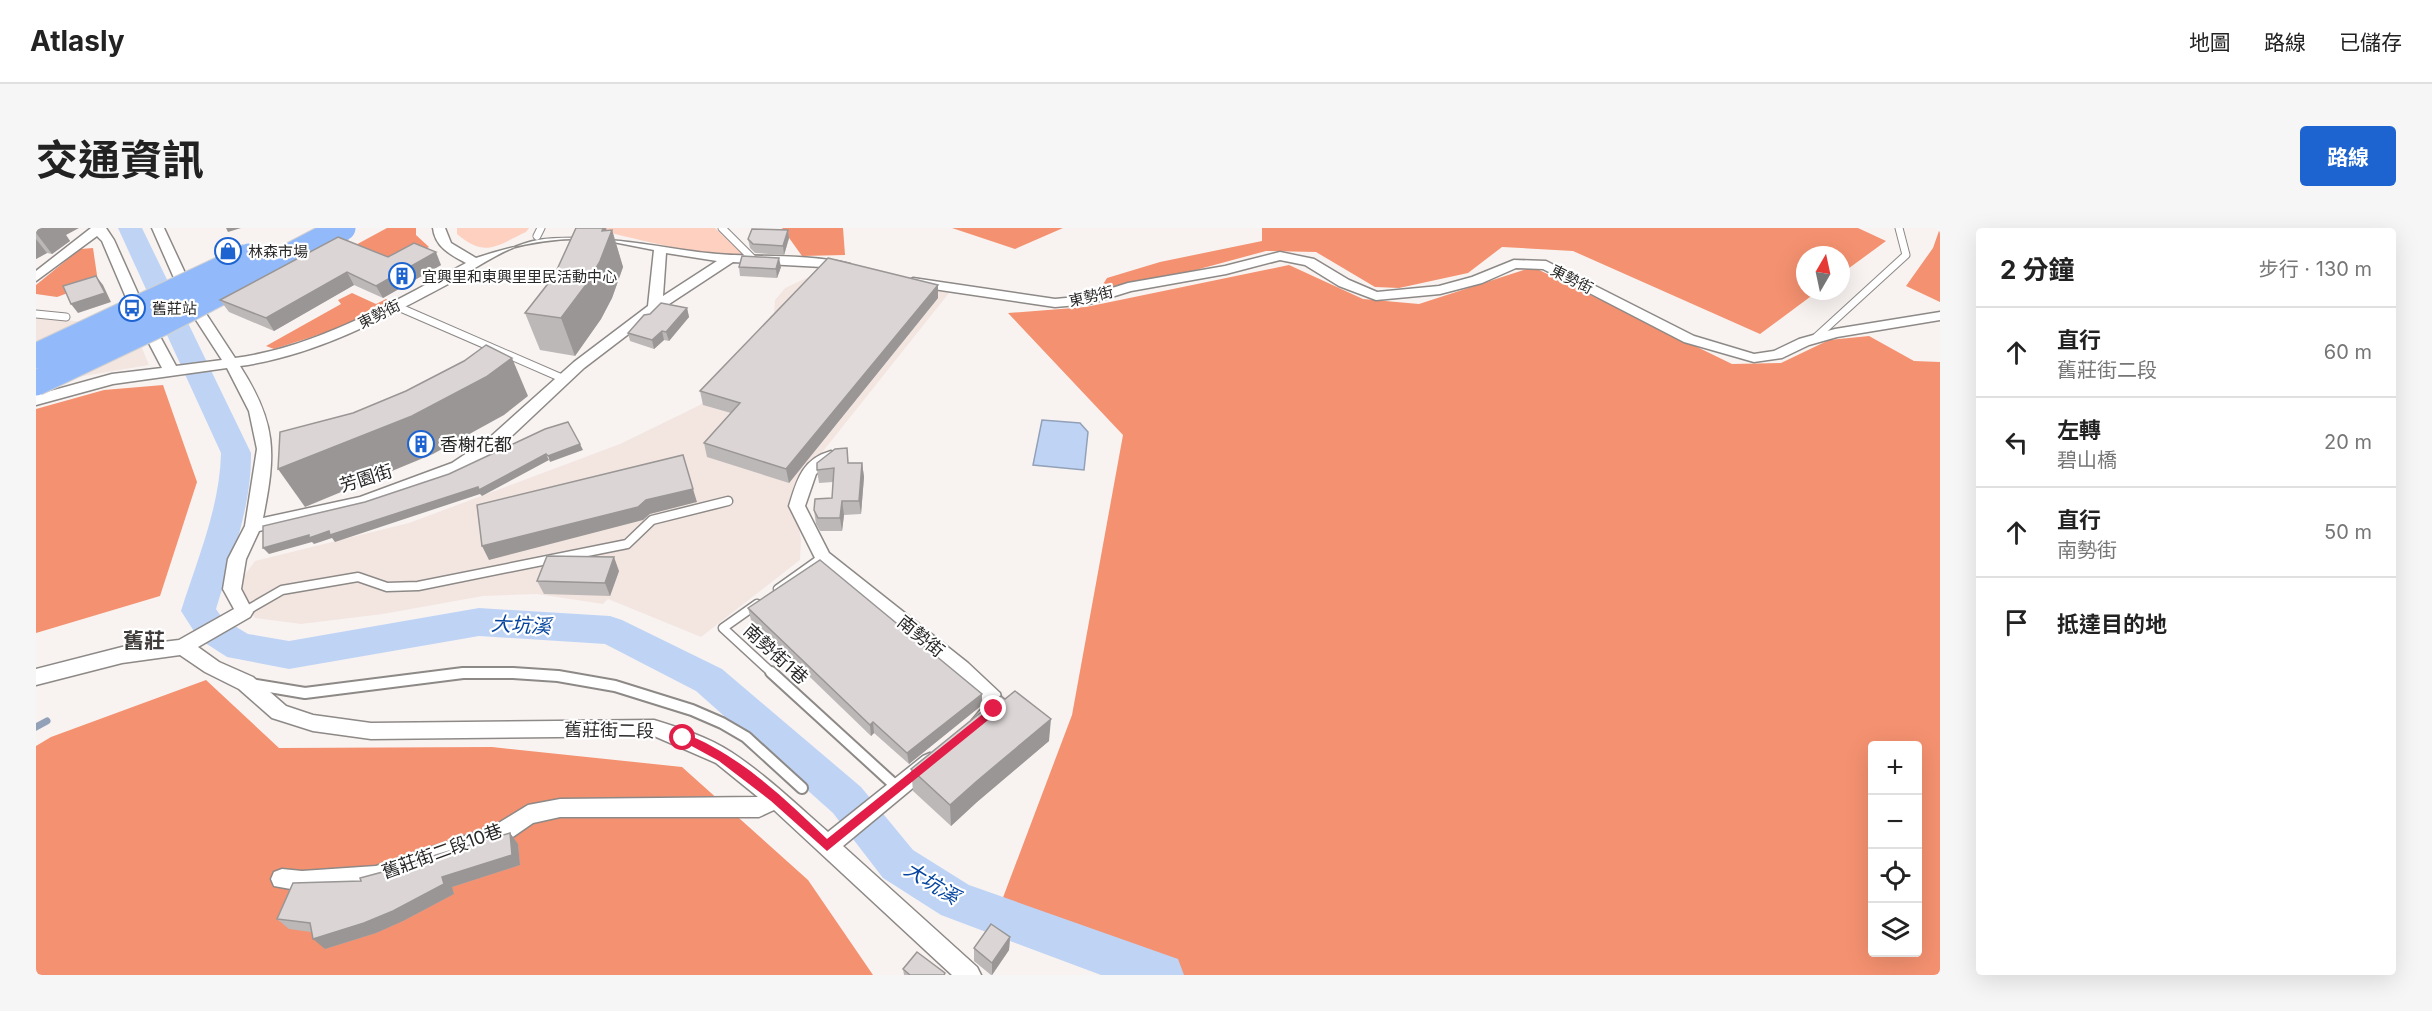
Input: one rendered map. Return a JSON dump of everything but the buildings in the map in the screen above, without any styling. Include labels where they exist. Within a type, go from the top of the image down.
[{"type":"highway","points":[[36,356],[303,228]]},
{"type":"highway","points":[[36,383],[164,322],[343,228]]},
{"type":"street","points":[[36,277],[99,228],[108,240],[137,307],[171,369],[112,379],[36,400]]},
{"type":"street","points":[[36,677],[122,655],[190,643],[241,614],[232,589],[237,559],[253,526],[265,446],[256,410],[191,301],[158,228]]},
{"type":"street","points":[[438,228],[440,239],[476,263]]},
{"type":"street","name":"東勢街","points":[[171,369],[261,359],[316,342],[396,306],[509,245],[539,232],[593,234],[660,250],[729,259],[822,263],[855,270]]},
{"type":"street","points":[[655,307],[660,250]]},
{"type":"street","points":[[36,255],[57,260]]},
{"type":"street","name":"東勢街","points":[[895,279],[1055,303],[1071,303],[1128,287],[1192,277],[1280,256],[1295,257],[1309,262],[1344,283],[1371,295],[1389,296],[1440,290],[1477,280],[1515,264],[1534,263],[1564,274],[1689,339],[1730,353],[1754,358],[1777,355],[1814,339],[1835,333],[1940,316]]},
{"type":"street","name":"芳園街","points":[[253,526],[363,502],[458,467],[494,443],[564,379],[655,307],[729,259]]},
{"type":"street","name":"南勢街","points":[[831,456],[814,465],[808,473],[797,506],[806,528],[823,557],[961,668],[993,699],[994,709],[968,731]]},
{"type":"street","name":"舊莊街二段","points":[[190,643],[212,667],[246,683],[279,712],[313,723],[371,731],[654,728],[683,738],[723,757],[775,798],[969,975]]},
{"type":"street","points":[[827,846],[942,752]]},
{"type":"street","name":"舊莊街二段10巷","points":[[282,879],[302,881],[375,876],[499,834],[528,814],[560,808],[759,808],[775,798]]},
{"type":"lane","points":[[722,228],[753,260]]},
{"type":"lane","points":[[1814,339],[1906,255],[1899,228]]},
{"type":"lane","points":[[396,306],[564,379]]},
{"type":"lane","points":[[36,314],[66,317]]},
{"type":"lane","points":[[241,614],[282,590],[358,577],[387,587],[418,586],[627,544],[652,520],[728,501]]},
{"type":"lane","name":"南勢街1巷","points":[[823,557],[723,628],[892,793]]},
{"type":"lane","points":[[246,683],[305,693],[463,673],[513,673],[558,676],[615,686],[692,710],[722,723],[746,737],[802,788]]},
{"type":"shaded area","points":[[387,228],[416,228],[416,235],[429,247],[392,269],[350,248]]},
{"type":"shaded area","points":[[457,228],[529,228],[526,232],[498,245],[483,248],[475,246],[457,234]]},
{"type":"shaded area","points":[[599,228],[715,228],[744,256],[670,247],[598,230]]},
{"type":"shaded area","points":[[782,228],[843,228],[845,255],[802,256]]},
{"type":"shaded area","points":[[952,228],[1063,228],[1015,249]]},
{"type":"shaded area","points":[[1262,228],[1858,228],[1886,241],[1850,267],[1850,246],[1796,246],[1796,300],[1806,300],[1760,334],[1573,251],[1502,247],[1468,273],[1399,288],[1375,287],[1316,252],[1266,251],[1192,271],[1100,289],[1107,278],[1160,262],[1262,241]]},
{"type":"shaded area","points":[[1940,228],[1940,302],[1906,286],[1933,248]]},
{"type":"shaded area","points":[[93,248],[98,282],[57,297],[36,294],[36,285],[80,249]]},
{"type":"shaded area","points":[[1289,265],[1363,299],[1419,304],[1533,267],[1732,364],[1781,363],[1829,340],[1869,336],[1914,361],[1940,362],[1940,975],[1167,975],[993,924],[1072,715],[1123,435],[1008,313],[1086,307]]},
{"type":"shaded area","points":[[832,266],[949,293],[793,489],[801,541],[800,560],[701,637],[608,599],[603,604],[537,594],[483,596],[383,614],[301,624],[255,618],[236,587],[255,561],[409,523],[620,444],[700,405],[773,328],[775,300],[785,288]]},
{"type":"shaded area","points":[[352,293],[376,304],[386,299],[392,302],[337,329],[274,349],[266,346],[341,304],[338,300]]},
{"type":"shaded area","points":[[127,312],[149,365],[36,384],[36,316],[83,322]]},
{"type":"shaded area","points":[[163,385],[197,482],[160,596],[36,633],[36,409],[104,390]]},
{"type":"shaded area","points":[[206,680],[279,748],[492,747],[682,767],[808,880],[873,975],[36,975],[36,746],[51,737]]},
{"type":"water","points":[[1042,420],[1080,423],[1088,432],[1084,470],[1033,465]]},
{"type":"waterway","name":"大坑溪","points":[[130,228],[214,402],[236,453],[236,471],[226,519],[198,611],[211,629],[240,647],[289,655],[479,622],[610,630],[709,680],[847,800],[898,864],[956,901],[1162,975]]},
{"type":"waterway","points":[[36,727],[47,721]]},
{"type":"place","name":"林森市場","points":[[228,251]]},
{"type":"place","name":"宜興里和東興里里民活動中心","points":[[402,276]]},
{"type":"place","name":"舊莊站","points":[[132,308]]},
{"type":"place","name":"香榭花都","points":[[421,444]]},
{"type":"district","name":"舊莊","points":[[144,640]]},
{"type":"route","points":[[683,738],[723,757],[775,798],[827,846],[994,709]]}]
